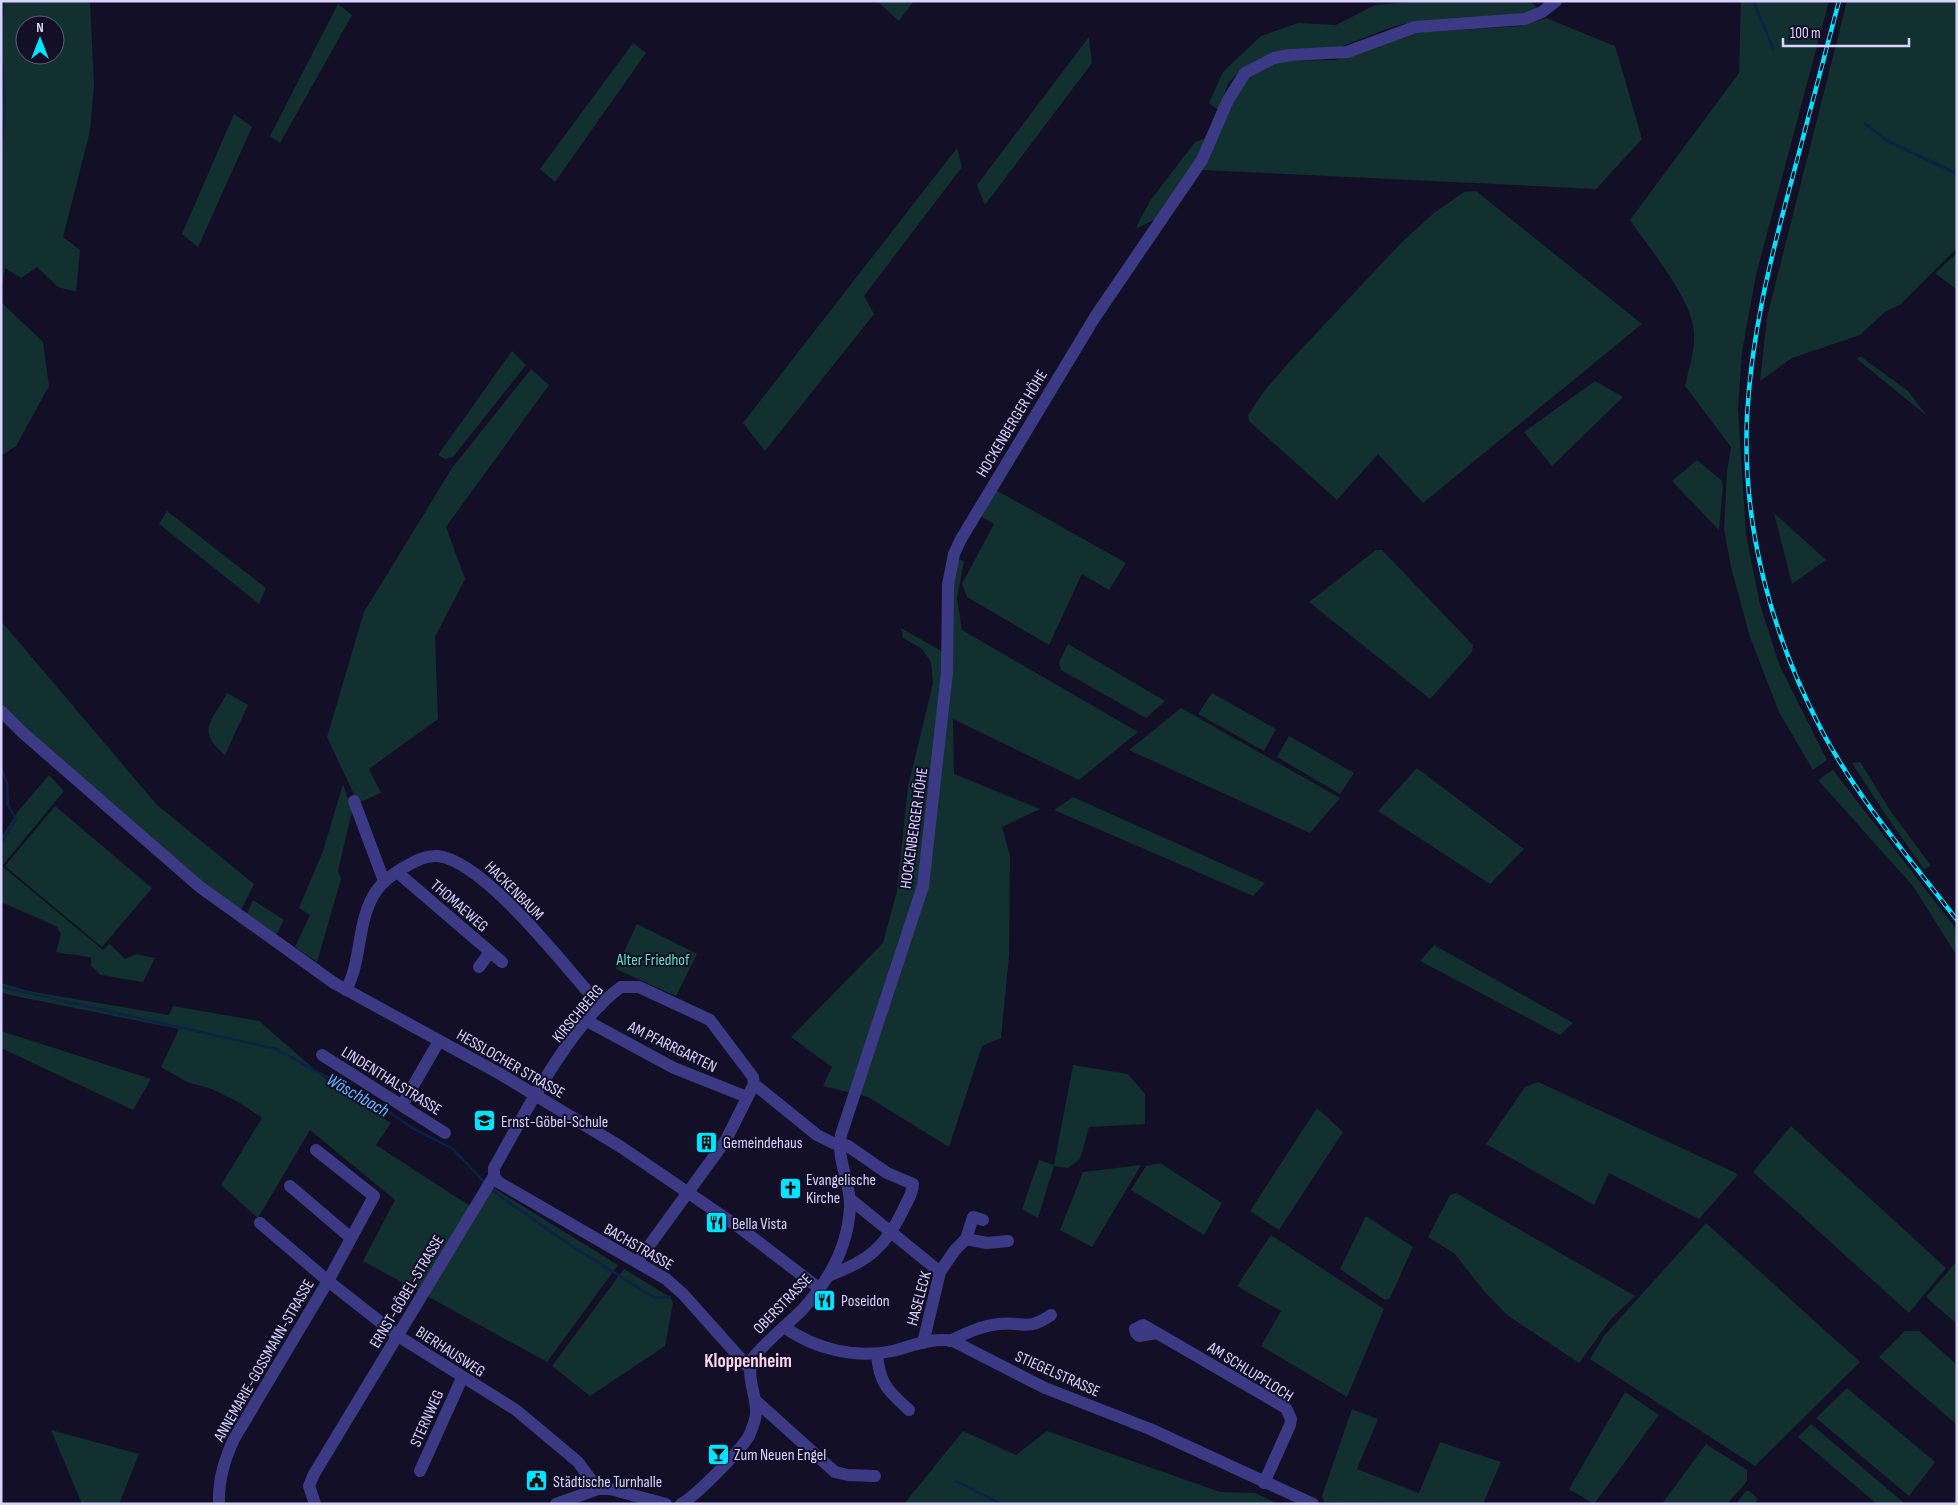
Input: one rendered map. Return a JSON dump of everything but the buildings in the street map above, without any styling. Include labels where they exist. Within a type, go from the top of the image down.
[{"type":"street","name":"HOCKENBERGER HÖHE","points":[[839,1143],[923,886],[947,672],[948,585],[954,554],[1049,390],[1090,325],[1202,160],[1236,85],[1245,73],[1274,58],[1290,55],[1326,55],[1347,52],[1415,27],[1526,19],[1542,12],[1556,1]]},
{"type":"street","name":"HESSLOCHER STRASSE","points":[[1,711],[200,887],[346,990],[536,1095],[688,1192],[740,1228],[820,1289]]},
{"type":"street","points":[[354,801],[384,881]]},
{"type":"street","name":"HACKENBAUM","points":[[346,990],[354,976],[368,907],[384,881],[418,860],[432,856],[449,859],[470,869],[500,894],[600,1006]]},
{"type":"street","name":"THOMAEWEG","points":[[397,872],[502,962]]},
{"type":"street","points":[[479,966],[490,952]]},
{"type":"street","name":"KIRSCHBERG","points":[[536,1095],[587,1021],[600,1006],[621,987],[632,985],[703,1016],[715,1024],[753,1077],[754,1084],[807,1128],[825,1140],[848,1146],[887,1173],[910,1181],[913,1184],[892,1234]]},
{"type":"street","name":"AM PFARRGARTEN","points":[[587,1021],[674,1068],[746,1098]]},
{"type":"street","points":[[402,1105],[439,1041]]},
{"type":"street","name":"LINDENTHALSTRASSE","points":[[322,1055],[445,1133]]},
{"type":"street","points":[[638,1261],[726,1140],[754,1084]]},
{"type":"street","name":"ERNST-GÖBEL-STRASSE","points":[[315,1504],[310,1486],[314,1474],[490,1182],[494,1168],[536,1095]]},
{"type":"street","name":"OBERSTRASSE","points":[[749,1368],[762,1346],[784,1327],[820,1289],[830,1275],[845,1233],[850,1199],[839,1143]]},
{"type":"street","name":"ANNEMARIE-GOSSMANN-STRASSE","points":[[219,1504],[221,1473],[234,1439],[328,1281],[374,1196],[316,1150]]},
{"type":"street","name":"BACHSTRASSE","points":[[490,1182],[498,1182],[638,1261],[683,1294],[749,1368]]},
{"type":"street","points":[[290,1186],[351,1238]]},
{"type":"street","points":[[850,1199],[940,1272]]},
{"type":"street","name":"HASELECK","points":[[923,1342],[940,1272],[954,1250],[966,1239],[973,1217],[983,1220]]},
{"type":"street","name":"BIERHAUSWEG","points":[[260,1223],[328,1281],[398,1336],[462,1378],[516,1410],[578,1462],[598,1489]]},
{"type":"street","points":[[830,1275],[846,1269],[875,1251],[892,1234]]},
{"type":"street","points":[[966,1239],[987,1243],[1008,1241]]},
{"type":"street","points":[[950,1341],[972,1330],[999,1324],[1036,1325],[1051,1315]]},
{"type":"street","name":"STIEGELSTRASSE","points":[[784,1327],[796,1336],[826,1348],[857,1354],[877,1354],[923,1342],[950,1341],[1045,1388],[1158,1433],[1313,1504]]},
{"type":"street","name":"AM SCHLUPFLOCH","points":[[1157,1333],[1286,1408],[1290,1413],[1290,1425],[1264,1483]]},
{"type":"street","points":[[877,1354],[878,1368],[887,1389],[909,1410]]},
{"type":"street","points":[[681,1504],[732,1456],[748,1437],[756,1416],[756,1401],[749,1368]]},
{"type":"street","name":"STERNWEG","points":[[420,1472],[462,1378]]},
{"type":"street","points":[[756,1401],[835,1472],[848,1475],[875,1476]]},
{"type":"street","points":[[556,1504],[598,1489],[610,1490],[666,1504]]},
{"type":"green space","points":[[1,1],[90,1],[94,85],[90,131],[63,237],[80,250],[76,292],[58,287],[37,267],[21,278],[5,268],[1,290]]},
{"type":"green space","points":[[877,1],[914,1],[899,21]]},
{"type":"green space","points":[[1422,1],[1530,1],[1538,9],[1522,15],[1417,21],[1395,26],[1337,48],[1241,69],[1228,84],[1218,110],[1209,103],[1223,72],[1261,36],[1298,23],[1336,25],[1375,5]]},
{"type":"green space","points":[[1741,1],[1829,1],[1756,275],[1742,352],[1738,409],[1746,535],[1760,604],[1779,664],[1827,760],[1813,770],[1779,712],[1750,637],[1731,567],[1724,529],[1727,472],[1731,447],[1685,386],[1694,346],[1692,320],[1669,275],[1630,220],[1739,73]]},
{"type":"green space","points":[[1847,1],[1957,1],[1957,248],[1900,305],[1886,311],[1860,335],[1792,358],[1760,381],[1767,317]]},
{"type":"green space","points":[[338,4],[352,15],[280,143],[270,136]]},
{"type":"green space","points":[[1546,18],[1615,46],[1642,139],[1596,189],[1203,170],[1240,87],[1252,74],[1280,61],[1336,60],[1409,33],[1521,26]]},
{"type":"green space","points":[[1089,37],[1092,63],[985,205],[977,185]]},
{"type":"green space","points":[[633,43],[646,53],[555,182],[540,169]]},
{"type":"green space","points":[[234,114],[252,127],[198,247],[182,234]]},
{"type":"green space","points":[[1206,138],[1191,170],[1158,218],[1135,229],[1150,201],[1195,142]]},
{"type":"green space","points":[[957,148],[962,167],[864,296],[874,314],[765,451],[743,423]]},
{"type":"green space","points":[[1476,191],[1642,324],[1423,503],[1378,454],[1337,500],[1249,421],[1248,415],[1265,390],[1291,360],[1403,241],[1434,213],[1464,192]]},
{"type":"green space","points":[[1957,253],[1957,290],[1935,273]]},
{"type":"green space","points":[[1,302],[43,342],[49,386],[16,446],[1,456]]},
{"type":"green space","points":[[512,351],[526,365],[453,457],[445,459],[438,455]]},
{"type":"green space","points":[[1860,356],[1908,391],[1927,416],[1857,359]]},
{"type":"green space","points":[[531,369],[549,385],[446,527],[465,579],[435,637],[438,719],[369,769],[381,793],[358,803],[327,737],[364,612],[452,468]]},
{"type":"green space","points":[[1595,381],[1623,397],[1552,466],[1524,432]]},
{"type":"green space","points":[[1697,460],[1721,480],[1723,485],[1719,530],[1672,481]]},
{"type":"green space","points":[[996,490],[1126,563],[1109,590],[1082,574],[1049,645],[967,597],[962,584],[994,524],[979,515]]},
{"type":"green space","points":[[167,511],[266,588],[259,604],[159,524]]},
{"type":"green space","points":[[1774,513],[1826,560],[1792,584]]},
{"type":"green space","points":[[1376,550],[1382,550],[1473,645],[1472,652],[1430,699],[1309,602]]},
{"type":"green space","points":[[958,559],[964,561],[957,598],[962,630],[1138,732],[1079,780],[953,719],[954,774],[1040,809],[1002,827],[1010,856],[1009,956],[1001,1038],[982,1046],[949,1147],[868,1097],[823,1086],[832,1067],[791,1037],[883,943],[897,891],[908,787],[933,683],[931,662],[922,649],[903,638],[901,628],[952,657],[952,594]]},
{"type":"green space","points":[[1,621],[157,805],[254,884],[240,912],[188,872],[34,738],[1,703]]},
{"type":"green space","points":[[1068,644],[1165,701],[1146,718],[1061,670],[1059,662]]},
{"type":"green space","points":[[227,693],[248,705],[225,755],[216,746],[209,731],[212,718]]},
{"type":"green space","points":[[1212,693],[1276,729],[1264,751],[1198,714]]},
{"type":"green space","points":[[1181,708],[1340,798],[1310,833],[1129,750]]},
{"type":"green space","points":[[1289,736],[1354,773],[1340,794],[1277,757]]},
{"type":"green space","points":[[1860,762],[1890,810],[1931,866],[1924,869],[1885,814],[1852,763]]},
{"type":"green space","points":[[1417,768],[1524,849],[1490,884],[1378,811]]},
{"type":"green space","points":[[1833,770],[1957,930],[1957,956],[1913,886],[1818,780]]},
{"type":"green space","points":[[49,775],[64,791],[2,866],[103,950],[110,944],[125,959],[136,954],[155,958],[143,982],[101,975],[91,966],[91,958],[56,952],[61,934],[56,926],[1,902],[1,838],[19,810]]},
{"type":"green space","points":[[343,784],[352,811],[338,871],[341,879],[317,962],[295,947],[310,915],[299,908],[323,851]]},
{"type":"green space","points":[[1073,797],[1265,883],[1253,896],[1054,810]]},
{"type":"green space","points":[[55,806],[152,888],[102,947],[5,866]]},
{"type":"green space","points":[[253,900],[284,920],[276,935],[246,916]]},
{"type":"green space","name":"Alter Friedhof","points":[[637,924],[697,954],[676,996],[616,969]]},
{"type":"green space","points":[[1434,945],[1573,1023],[1560,1035],[1420,961]]},
{"type":"green space","points":[[1,983],[28,991],[169,1015],[173,1006],[259,1021],[336,1088],[391,1123],[376,1145],[470,1206],[418,1291],[363,1261],[395,1200],[310,1130],[258,1218],[221,1185],[262,1118],[240,1103],[212,1089],[187,1082],[161,1067],[179,1029],[10,995],[1,992]]},
{"type":"green space","points":[[1,1031],[151,1079],[133,1110],[1,1048]]},
{"type":"green space","points":[[1073,1065],[1128,1074],[1145,1094],[1145,1124],[1089,1127],[1080,1159],[1068,1168],[1054,1166],[1038,1218],[1022,1209],[1039,1160],[1054,1165]]},
{"type":"green space","points":[[1538,1082],[1736,1173],[1737,1176],[1699,1219],[1609,1173],[1594,1205],[1486,1144],[1525,1087]]},
{"type":"green space","points":[[1317,1108],[1343,1132],[1279,1230],[1250,1211]]},
{"type":"green space","points":[[1791,1126],[1946,1268],[1909,1313],[1753,1172]]},
{"type":"green space","points":[[1160,1163],[1222,1203],[1204,1235],[1131,1190],[1146,1166]]},
{"type":"green space","points":[[1141,1165],[1092,1247],[1060,1230],[1083,1172]]},
{"type":"green space","points":[[492,1187],[618,1265],[547,1362],[425,1295]]},
{"type":"green space","points":[[1456,1193],[1635,1296],[1611,1319],[1579,1363],[1507,1315],[1483,1290],[1455,1254],[1428,1237],[1450,1195]]},
{"type":"green space","points":[[1366,1216],[1413,1247],[1390,1298],[1385,1300],[1340,1269]]},
{"type":"green space","points":[[1706,1223],[1860,1362],[1755,1466],[1590,1359],[1604,1336]]},
{"type":"green space","points":[[1271,1235],[1384,1309],[1347,1397],[1261,1346],[1281,1311],[1237,1286]]},
{"type":"green space","points":[[1957,1261],[1957,1324],[1926,1297]]},
{"type":"green space","points":[[624,1269],[670,1297],[673,1303],[665,1346],[590,1396],[552,1366]]},
{"type":"green space","points":[[1905,1331],[1919,1331],[1957,1365],[1957,1425],[1879,1357]]},
{"type":"green space","points":[[1847,1388],[1935,1462],[1909,1496],[1816,1418]]},
{"type":"green space","points":[[1625,1392],[1659,1415],[1594,1504],[1569,1489]]},
{"type":"green space","points":[[1352,1409],[1378,1419],[1357,1469],[1419,1493],[1440,1442],[1501,1462],[1483,1504],[1324,1502],[1322,1496]]},
{"type":"green space","points":[[1811,1424],[1904,1504],[1877,1504],[1798,1437]]},
{"type":"green space","points":[[51,1430],[139,1454],[119,1504],[82,1504]]},
{"type":"green space","points":[[963,1431],[1016,1455],[1047,1431],[1220,1492],[1255,1493],[1278,1504],[904,1504]]},
{"type":"green space","points":[[1706,1444],[1747,1470],[1747,1481],[1727,1504],[1662,1504]]},
{"type":"green space","points":[[1746,1491],[1749,1491],[1758,1499],[1754,1504],[1736,1504]]},
{"type":"waterway","name":"Wäschbach","points":[[1,32],[4,1]]},
{"type":"waterway","points":[[1753,1],[1774,50]]},
{"type":"waterway","name":"Wäschbach","points":[[1,42],[5,113],[1,151]]},
{"type":"waterway","points":[[1865,124],[1888,141],[1957,174]]},
{"type":"waterway","name":"Wäschbach","points":[[1,769],[7,783],[8,805],[16,819],[1,843]]},
{"type":"waterway","name":"Wäschbach","points":[[1,987],[276,1049],[383,1108],[414,1129],[453,1149],[484,1182]]},
{"type":"waterway","name":"Wäschbach","points":[[491,1190],[570,1245],[655,1298],[670,1297]]},
{"type":"waterway","name":"Wäschbach","points":[[956,1481],[1001,1504]]},
{"type":"railway","points":[[1839,1],[1776,241],[1757,328],[1747,417],[1749,498],[1755,539],[1775,618],[1788,656],[1822,731],[1868,805],[1957,920]]},
{"type":"place","name":"Ernst-Göbel-Schule","points":[[485,1121]]},
{"type":"place","name":"Gemeindehaus","points":[[707,1142]]},
{"type":"place","name":"Evangelische Kirche","points":[[790,1188]]},
{"type":"place","name":"Bella Vista","points":[[716,1223]]},
{"type":"place","name":"Poseidon","points":[[825,1300]]},
{"type":"place","name":"Zum Neuen Engel","points":[[718,1454]]},
{"type":"place","name":"Städtische Turnhalle","points":[[537,1481]]},
{"type":"district","name":"Kloppenheim","points":[[748,1360]]}]
